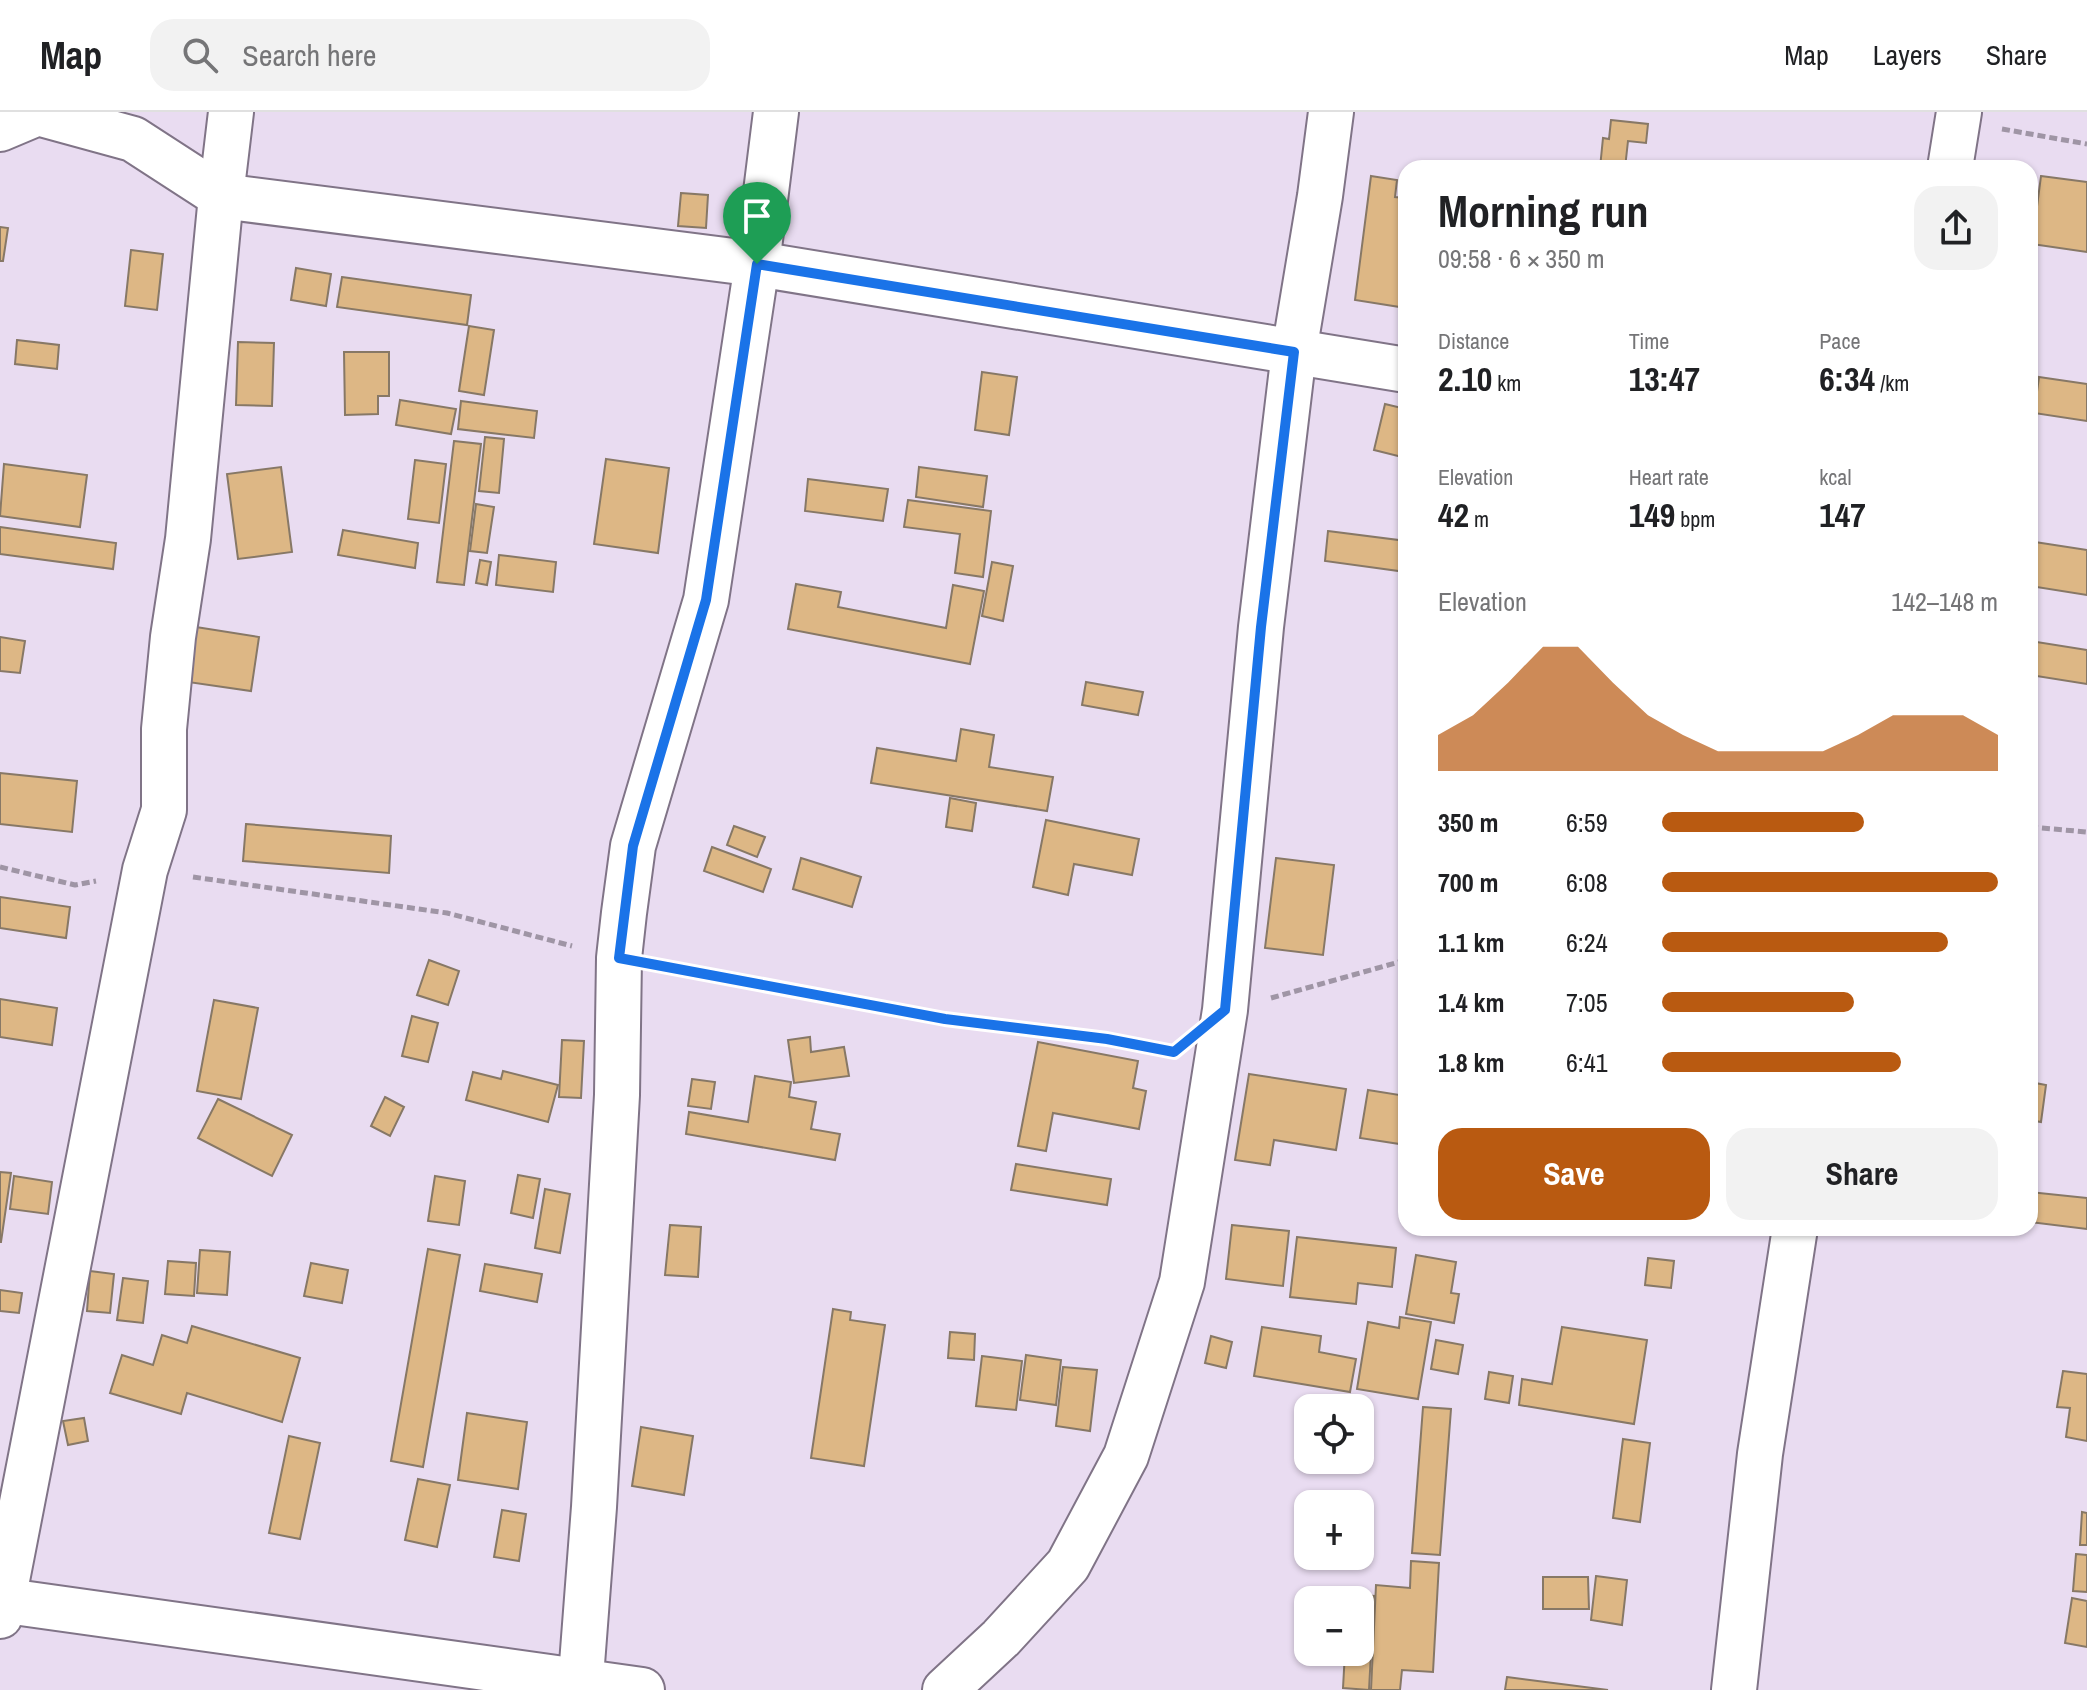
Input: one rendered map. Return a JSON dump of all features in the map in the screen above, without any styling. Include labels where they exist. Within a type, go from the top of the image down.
[{"type":"street","points":[[231,112],[188,539],[173,637],[164,729],[164,810],[145,870],[1,1605],[581,1686],[642,1690]]},
{"type":"street","points":[[581,1686],[616,1111],[619,958],[633,846],[706,600],[757,264],[776,112]]},
{"type":"street","points":[[945,1690],[1001,1638],[1068,1565],[1126,1456],[1182,1282],[1225,1010],[1261,627],[1294,352],[1331,112]]},
{"type":"street","points":[[0,129],[38,113],[133,139],[221,196],[757,264],[1398,369]]},
{"type":"street","points":[[1951,160],[1958,117]]},
{"type":"street","points":[[1734,1690],[1760,1454],[1794,1236]]},
{"type":"path","points":[[1958,117],[2087,144]]},
{"type":"path","points":[[2038,828],[2087,832]]},
{"type":"path","points":[[0,867],[75,885],[145,870],[447,913],[619,958],[945,1019],[1107,1039],[1174,1052],[1225,1010],[1398,962]]},
{"type":"building","points":[[1611,120],[1648,124],[1646,143],[1628,141],[1626,160],[1601,160],[1603,138],[1609,139]]},
{"type":"building","points":[[1371,176],[1397,180],[1398,307],[1355,300]]},
{"type":"building","points":[[2041,176],[2087,182],[2087,252],[2038,245]]},
{"type":"building","points":[[681,193],[708,195],[706,228],[678,226]]},
{"type":"building","points":[[0,227],[8,228],[3,261],[0,261]]},
{"type":"building","points":[[131,250],[163,254],[157,310],[125,306]]},
{"type":"building","points":[[296,268],[331,274],[326,306],[291,300]]},
{"type":"building","points":[[342,277],[471,295],[467,325],[337,307]]},
{"type":"building","points":[[469,326],[494,330],[484,395],[459,391]]},
{"type":"building","points":[[17,340],[59,345],[57,369],[15,364]]},
{"type":"building","points":[[238,342],[274,343],[272,406],[236,405]]},
{"type":"building","points":[[344,352],[389,352],[389,396],[378,396],[378,414],[345,415]]},
{"type":"building","points":[[982,372],[1017,377],[1009,435],[975,430]]},
{"type":"building","points":[[2039,377],[2087,384],[2087,421],[2038,414]]},
{"type":"building","points":[[400,400],[456,409],[451,434],[396,425]]},
{"type":"building","points":[[461,401],[537,411],[534,438],[458,429]]},
{"type":"building","points":[[1385,404],[1398,407],[1398,456],[1374,450]]},
{"type":"building","points":[[485,437],[504,439],[499,493],[479,491]]},
{"type":"building","points":[[454,441],[481,444],[464,585],[437,582]]},
{"type":"building","points":[[606,459],[669,468],[658,553],[594,544]]},
{"type":"building","points":[[415,460],[446,464],[439,523],[408,519]]},
{"type":"building","points":[[4,464],[87,475],[80,527],[0,516]]},
{"type":"building","points":[[281,467],[292,552],[238,559],[227,474]]},
{"type":"building","points":[[919,467],[987,476],[983,507],[916,497]]},
{"type":"building","points":[[808,479],[888,489],[883,521],[805,511]]},
{"type":"building","points":[[908,500],[991,511],[983,577],[955,573],[960,534],[904,527]]},
{"type":"building","points":[[476,504],[494,507],[487,553],[470,551]]},
{"type":"building","points":[[0,527],[116,543],[113,569],[0,554]]},
{"type":"building","points":[[343,530],[418,543],[415,568],[338,555]]},
{"type":"building","points":[[1328,531],[1398,540],[1398,571],[1325,561]]},
{"type":"building","points":[[2038,542],[2087,550],[2087,595],[2038,587]]},
{"type":"building","points":[[499,555],[556,562],[553,592],[496,585]]},
{"type":"building","points":[[480,560],[491,562],[487,585],[476,583]]},
{"type":"building","points":[[992,562],[1013,566],[1003,621],[982,616]]},
{"type":"building","points":[[796,584],[841,592],[838,607],[946,628],[953,585],[984,591],[970,664],[788,629]]},
{"type":"building","points":[[196,627],[259,637],[251,691],[188,682]]},
{"type":"building","points":[[0,637],[25,641],[20,673],[0,671]]},
{"type":"building","points":[[2038,642],[2087,650],[2087,684],[2038,676]]},
{"type":"building","points":[[1086,682],[1143,692],[1138,715],[1082,705]]},
{"type":"building","points":[[961,729],[994,735],[989,767],[1053,777],[1047,811],[871,783],[877,748],[956,761]]},
{"type":"building","points":[[0,773],[77,781],[72,832],[0,824]]},
{"type":"building","points":[[950,798],[976,803],[972,831],[946,827]]},
{"type":"building","points":[[1046,820],[1139,839],[1132,875],[1074,864],[1068,895],[1033,887]]},
{"type":"building","points":[[246,824],[391,836],[389,873],[243,861]]},
{"type":"building","points":[[734,826],[765,837],[757,857],[727,845]]},
{"type":"building","points":[[712,847],[771,869],[763,892],[704,871]]},
{"type":"building","points":[[801,858],[861,877],[852,907],[793,889]]},
{"type":"building","points":[[1276,858],[1334,865],[1323,955],[1265,948]]},
{"type":"building","points":[[0,897],[70,907],[66,938],[0,928]]},
{"type":"building","points":[[429,960],[459,971],[448,1005],[417,995]]},
{"type":"building","points":[[0,999],[57,1008],[52,1045],[0,1037]]},
{"type":"building","points":[[214,1000],[258,1008],[241,1099],[197,1091]]},
{"type":"building","points":[[412,1016],[438,1023],[428,1062],[402,1056]]},
{"type":"building","points":[[810,1037],[811,1052],[844,1047],[849,1076],[794,1083],[788,1040]]},
{"type":"building","points":[[562,1040],[584,1041],[581,1098],[559,1097]]},
{"type":"building","points":[[1038,1042],[1138,1061],[1133,1088],[1146,1091],[1139,1129],[1053,1113],[1046,1151],[1018,1146]]},
{"type":"building","points":[[503,1071],[558,1085],[548,1122],[466,1100],[473,1072],[501,1079]]},
{"type":"building","points":[[1249,1074],[1346,1089],[1336,1150],[1274,1140],[1270,1165],[1235,1160]]},
{"type":"building","points":[[755,1076],[791,1082],[789,1097],[816,1102],[811,1129],[840,1134],[835,1160],[686,1134],[689,1112],[748,1122]]},
{"type":"building","points":[[692,1079],[715,1082],[711,1109],[688,1106]]},
{"type":"building","points":[[2038,1084],[2046,1085],[2041,1122],[2038,1121]]},
{"type":"building","points":[[1368,1090],[1398,1095],[1398,1144],[1360,1138]]},
{"type":"building","points":[[385,1097],[404,1107],[390,1136],[371,1126]]},
{"type":"building","points":[[218,1099],[292,1135],[272,1176],[198,1138]]},
{"type":"building","points":[[1016,1164],[1111,1179],[1107,1205],[1011,1190]]},
{"type":"building","points":[[0,1172],[11,1173],[1,1242],[0,1242]]},
{"type":"building","points":[[518,1175],[540,1179],[533,1218],[511,1213]]},
{"type":"building","points":[[14,1176],[52,1182],[48,1214],[10,1209]]},
{"type":"building","points":[[435,1176],[465,1181],[459,1225],[428,1221]]},
{"type":"building","points":[[545,1189],[570,1194],[560,1253],[535,1248]]},
{"type":"building","points":[[2038,1193],[2087,1198],[2087,1229],[2038,1223]]},
{"type":"building","points":[[670,1225],[701,1227],[698,1277],[665,1275]]},
{"type":"building","points":[[1232,1225],[1289,1231],[1283,1286],[1226,1279]]},
{"type":"building","points":[[1297,1237],[1396,1248],[1392,1287],[1358,1283],[1356,1304],[1290,1297]]},
{"type":"building","points":[[428,1249],[460,1255],[423,1467],[391,1461]]},
{"type":"building","points":[[200,1250],[230,1252],[227,1295],[197,1293]]},
{"type":"building","points":[[1416,1255],[1456,1262],[1451,1293],[1459,1294],[1454,1323],[1406,1314]]},
{"type":"building","points":[[1648,1258],[1674,1261],[1671,1288],[1645,1285]]},
{"type":"building","points":[[168,1261],[196,1263],[194,1296],[165,1294]]},
{"type":"building","points":[[311,1263],[348,1270],[342,1303],[304,1296]]},
{"type":"building","points":[[485,1264],[542,1274],[537,1302],[480,1291]]},
{"type":"building","points":[[90,1271],[114,1274],[110,1313],[87,1311]]},
{"type":"building","points":[[123,1278],[148,1281],[143,1323],[117,1320]]},
{"type":"building","points":[[0,1290],[22,1293],[19,1313],[0,1311]]},
{"type":"building","points":[[833,1309],[851,1312],[850,1320],[885,1325],[864,1466],[811,1458]]},
{"type":"building","points":[[1400,1317],[1431,1322],[1418,1399],[1357,1389],[1368,1322],[1399,1328]]},
{"type":"building","points":[[192,1326],[300,1358],[282,1422],[187,1393],[181,1414],[110,1393],[122,1355],[153,1365],[162,1335],[187,1343]]},
{"type":"building","points":[[1262,1327],[1321,1336],[1319,1352],[1356,1359],[1350,1392],[1254,1376]]},
{"type":"building","points":[[1562,1327],[1647,1340],[1634,1424],[1519,1405],[1522,1379],[1552,1384]]},
{"type":"building","points":[[950,1332],[975,1334],[974,1360],[948,1358]]},
{"type":"building","points":[[1211,1336],[1232,1342],[1226,1368],[1205,1363]]},
{"type":"building","points":[[1436,1340],[1463,1345],[1458,1374],[1431,1369]]},
{"type":"building","points":[[1026,1355],[1061,1360],[1056,1405],[1020,1400]]},
{"type":"building","points":[[982,1356],[1022,1361],[1016,1410],[976,1406]]},
{"type":"building","points":[[1063,1367],[1097,1370],[1090,1431],[1056,1426]]},
{"type":"building","points":[[2063,1371],[2087,1374],[2087,1441],[2066,1437],[2070,1408],[2057,1407]]},
{"type":"building","points":[[1489,1372],[1513,1376],[1509,1403],[1485,1399]]},
{"type":"building","points":[[1423,1407],[1451,1409],[1440,1555],[1412,1553]]},
{"type":"building","points":[[467,1413],[527,1422],[518,1489],[458,1480]]},
{"type":"building","points":[[84,1418],[88,1441],[68,1445],[63,1421]]},
{"type":"building","points":[[641,1427],[693,1436],[684,1495],[632,1486]]},
{"type":"building","points":[[289,1436],[320,1443],[300,1539],[269,1533]]},
{"type":"building","points":[[1623,1439],[1650,1443],[1640,1522],[1613,1518]]},
{"type":"building","points":[[418,1479],[450,1485],[437,1547],[405,1540]]},
{"type":"building","points":[[502,1510],[526,1514],[519,1561],[494,1557]]},
{"type":"building","points":[[2082,1512],[2087,1513],[2087,1545],[2080,1545]]},
{"type":"building","points":[[2076,1554],[2087,1555],[2087,1592],[2073,1591]]},
{"type":"building","points":[[1411,1561],[1439,1563],[1433,1672],[1402,1670],[1400,1690],[1371,1690],[1376,1585],[1410,1588]]},
{"type":"building","points":[[1596,1576],[1627,1580],[1622,1625],[1591,1620]]},
{"type":"building","points":[[1543,1577],[1588,1577],[1589,1609],[1543,1609]]},
{"type":"building","points":[[2072,1598],[2087,1601],[2087,1647],[2065,1643]]},
{"type":"building","points":[[1344,1666],[1370,1666],[1369,1690],[1343,1688]]},
{"type":"building","points":[[1507,1677],[1608,1690],[1505,1690]]},
{"type":"route","points":[[757,264],[1294,352],[1261,627],[1225,1010],[1174,1052],[1107,1039],[945,1019],[619,958],[633,846],[706,600],[757,264]]}]
